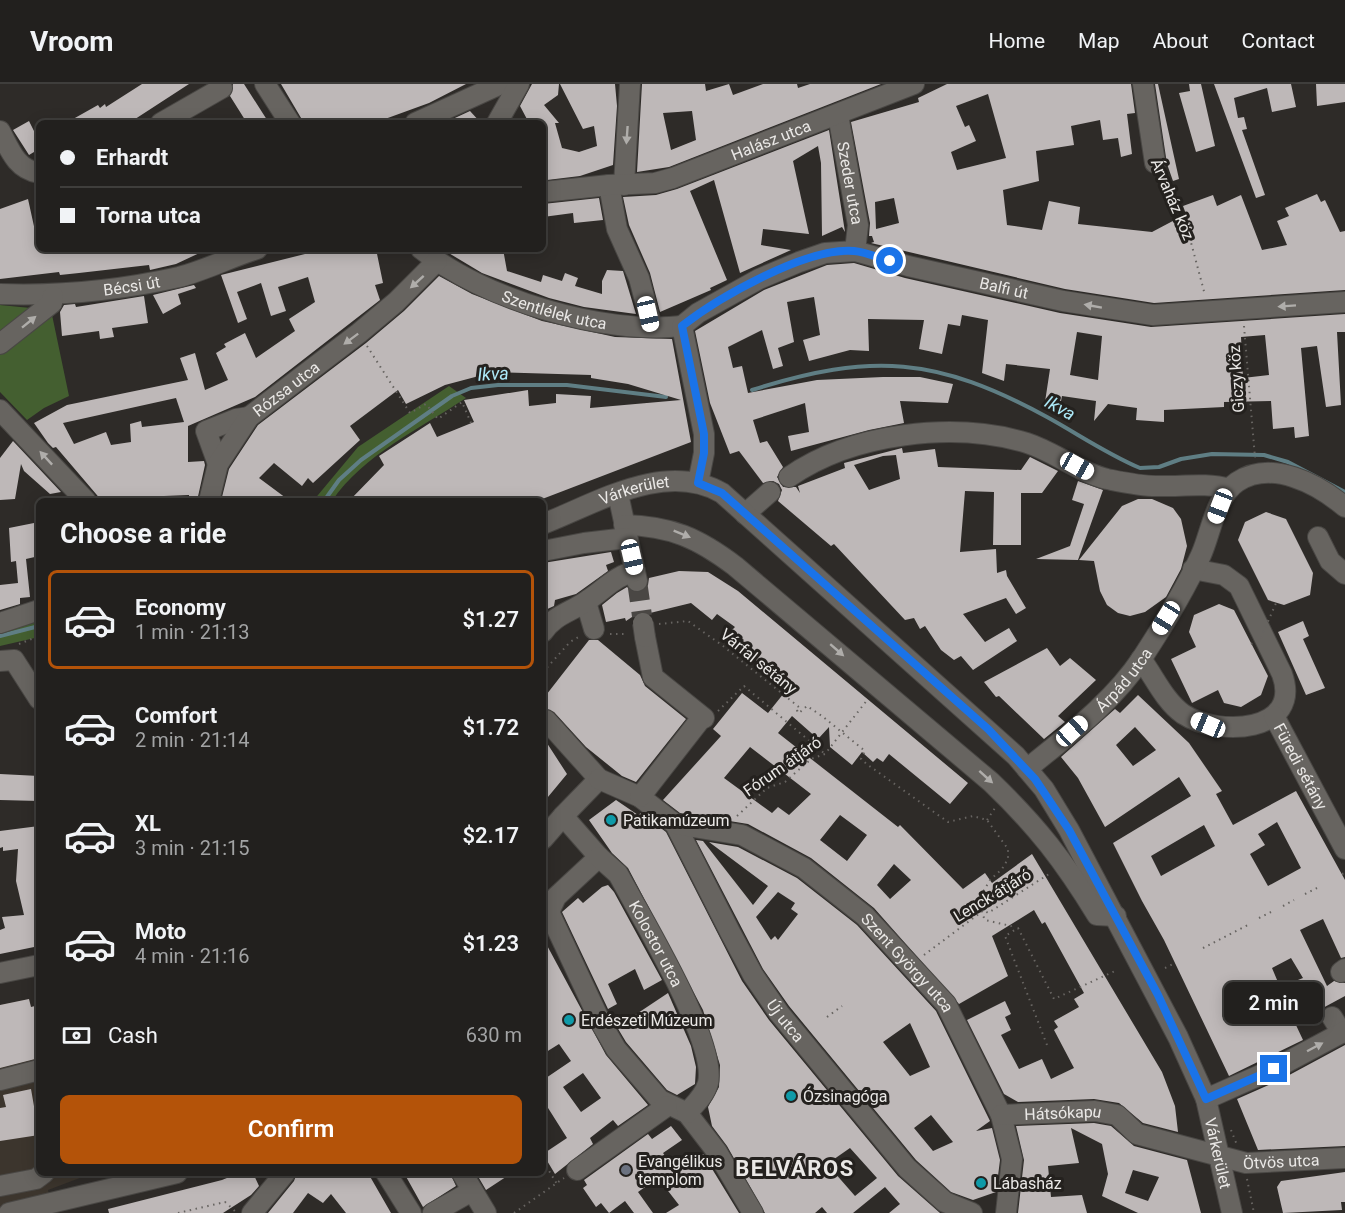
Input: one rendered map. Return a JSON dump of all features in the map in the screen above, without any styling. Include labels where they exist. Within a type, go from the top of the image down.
[{"type":"street","points":[[265,84],[288,120]]},
{"type":"street","points":[[499,120],[519,84]]},
{"type":"street","points":[[630,84],[616,185],[617,229],[639,278],[652,327]]},
{"type":"street","name":"Árvaház köz","points":[[1143,84],[1155,163]]},
{"type":"street","name":"Halász utca","points":[[546,192],[655,183],[673,178],[911,85]]},
{"type":"street","points":[[422,120],[497,86],[508,91],[508,104]]},
{"type":"street","points":[[166,120],[222,88]]},
{"type":"street","name":"Szeder utca","points":[[838,115],[858,225],[855,251]]},
{"type":"street","points":[[0,131],[18,164],[36,172]]},
{"type":"street","name":"Balfi út","points":[[682,326],[698,313],[759,279],[825,253],[855,251],[908,266],[1064,301],[1153,315],[1345,302]]},
{"type":"street","name":"Szentlélek utca","points":[[425,252],[436,261],[480,285],[540,307],[598,323],[652,327],[682,326]]},
{"type":"street","name":"Bécsi út","points":[[0,294],[53,296],[163,280],[230,254]]},
{"type":"street","name":"Rózsa utca","points":[[210,498],[218,464],[249,417],[359,333],[396,302],[436,261]]},
{"type":"street","points":[[0,344],[52,303],[53,296]]},
{"type":"street","points":[[682,326],[699,409],[704,453],[698,483]]},
{"type":"street","points":[[0,410],[83,498]]},
{"type":"street","points":[[218,464],[206,431],[236,419],[249,417]]},
{"type":"street","points":[[789,477],[825,456],[860,444],[936,433],[965,434],[1025,442],[1048,450],[1091,474],[1107,479],[1153,486],[1213,486],[1229,489],[1245,478],[1278,474],[1295,477],[1317,487],[1345,507]]},
{"type":"street","name":"Várkerület","points":[[546,523],[618,494],[660,483],[698,483],[722,493],[988,729],[1027,769],[1069,830],[1178,1037],[1206,1099],[1232,1213]]},
{"type":"street","name":"Árpád utca","points":[[1027,769],[1097,708],[1141,659],[1193,569],[1229,489]]},
{"type":"street","points":[[745,514],[770,492]]},
{"type":"street","points":[[546,627],[550,621],[586,602],[620,575],[636,576],[618,494]]},
{"type":"street","points":[[546,550],[655,526],[679,532],[700,542],[735,566],[991,782],[1028,817],[1065,863],[1097,915],[1116,916]]},
{"type":"street","points":[[1318,537],[1330,561],[1345,574]]},
{"type":"street","points":[[1141,659],[1170,701],[1196,721],[1208,725],[1242,728],[1274,716],[1284,705],[1288,689],[1239,586],[1224,575],[1193,569]]},
{"type":"street","points":[[586,602],[594,629]]},
{"type":"street","points":[[0,623],[36,611]]},
{"type":"street","points":[[640,797],[700,720],[704,718],[653,677],[643,627]]},
{"type":"street","points":[[7,660],[36,695]]},
{"type":"street","name":"Füredi sétány","points":[[1274,716],[1345,849]]},
{"type":"street","points":[[546,720],[599,779],[546,836]]},
{"type":"street","name":"Új utca","points":[[599,779],[640,797],[675,824],[748,966],[779,1013],[907,1168],[945,1202],[972,1213]]},
{"type":"street","points":[[563,816],[599,857],[556,897],[548,911],[600,1023],[616,1049],[647,1087],[667,1106],[687,1113],[717,1152],[753,1213]]},
{"type":"street","name":"Szent György utca","points":[[675,824],[735,833],[804,868],[866,916],[913,965],[946,1004],[1001,1115],[1012,1159],[1006,1213]]},
{"type":"street","name":"Kolostor utca","points":[[599,857],[618,874],[663,959],[704,1045],[709,1081],[705,1090],[687,1113]]},
{"type":"street","points":[[0,973],[36,966]]},
{"type":"street","points":[[1206,1099],[1274,1069],[1340,1027]]},
{"type":"street","points":[[0,1080],[36,1072]]},
{"type":"street","points":[[576,1170],[667,1106]]},
{"type":"street","name":"Hátsókapu","points":[[1001,1115],[1095,1111],[1117,1115],[1131,1131],[1137,1134],[1220,1155]]},
{"type":"street","name":"Ötvös utca","points":[[1220,1155],[1251,1163],[1345,1158]]},
{"type":"street","points":[[0,1186],[36,1179],[40,1176]]},
{"type":"street","points":[[9,1213],[50,1208],[166,1176]]},
{"type":"street","points":[[252,1213],[282,1176]]},
{"type":"street","points":[[388,1176],[411,1213]]},
{"type":"street","points":[[464,1176],[486,1213]]},
{"type":"street","points":[[433,1213],[471,1191]]},
{"type":"path","name":"Árvaház köz","points":[[1155,163],[1185,220],[1205,297]]},
{"type":"path","name":"Giczy köz","points":[[1244,325],[1255,460]]},
{"type":"path","points":[[359,333],[410,413],[426,404],[438,419],[462,402],[471,423]]},
{"type":"path","points":[[1251,644],[1260,640],[1276,603]]},
{"type":"path","name":"Várfal sétány","points":[[594,629],[615,635],[643,627],[688,621],[784,693],[800,708],[797,711],[799,713],[807,706],[843,732],[865,751],[861,759],[948,822],[973,816],[987,820]]},
{"type":"path","points":[[546,669],[570,642],[594,629]]},
{"type":"path","points":[[722,708],[744,686],[825,754]]},
{"type":"path","name":"Fórum átjáró","points":[[735,833],[731,822],[753,799],[767,788],[791,778],[811,759],[825,754],[873,693]]},
{"type":"path","points":[[995,808],[987,820],[1005,842],[1008,859],[1002,869],[990,880],[977,902],[985,920],[1011,926],[1014,930]]},
{"type":"path","name":"Lenck átjáró","points":[[913,965],[981,912],[984,910],[988,913],[1056,869]]},
{"type":"path","points":[[1305,894],[1317,888]]},
{"type":"path","points":[[1283,906],[1294,900]]},
{"type":"path","points":[[1259,918],[1271,912]]},
{"type":"path","points":[[1203,948],[1248,925]]},
{"type":"path","points":[[1047,1045],[1005,936],[1018,928],[1054,999],[1115,971]]},
{"type":"path","points":[[1165,968],[1175,963]]},
{"type":"path","points":[[827,1017],[842,1006]]},
{"type":"path","points":[[546,1166],[557,1184]]},
{"type":"path","points":[[514,1213],[576,1170]]},
{"type":"path","name":"Várkerület","points":[[1246,1177],[1254,1213]]},
{"type":"path","points":[[178,1213],[225,1202],[237,1213]]},
{"type":"shaded area","points":[[29,999],[31,1007],[36,1006],[36,1176],[85,1176],[48,1190],[53,1213],[0,1213],[0,1005]]},
{"type":"green space","points":[[0,305],[51,310],[69,396],[44,408],[27,420],[0,392]]},
{"type":"green space","points":[[449,386],[466,398],[376,456],[334,498],[316,498],[358,447]]},
{"type":"green space","points":[[36,617],[36,638],[0,646],[0,628]]},
{"type":"building","points":[[142,84],[189,84],[134,120],[71,120],[98,105],[100,108],[105,104],[106,107]]},
{"type":"building","points":[[233,84],[244,84],[267,120],[245,120],[230,96]]},
{"type":"building","points":[[281,84],[466,84],[429,103],[382,120],[302,120]]},
{"type":"building","points":[[532,84],[559,84],[558,95],[544,105],[559,123],[555,123],[562,148],[579,152],[597,146],[594,126],[583,129],[560,84],[615,84],[617,106],[613,165],[580,176],[547,180],[546,120],[527,120],[520,106]]},
{"type":"building","points":[[642,84],[705,84],[706,91],[729,84],[733,95],[763,84],[797,84],[798,88],[810,84],[881,84],[669,167],[637,172]],"holes":[[[692,111],[696,140],[671,150],[663,113]]]},
{"type":"building","points":[[947,84],[1131,84],[1135,113],[1127,114],[1132,154],[1121,157],[1118,138],[1103,140],[1100,120],[1071,126],[1074,145],[1036,151],[1039,181],[1003,190],[1007,225],[1042,230],[1049,201],[1080,207],[1078,224],[1152,232],[1186,214],[1183,206],[1213,195],[1217,206],[1241,195],[1262,250],[1287,245],[1277,221],[1289,216],[1285,208],[1317,194],[1321,202],[1325,200],[1340,232],[1345,231],[1345,290],[1154,303],[1065,289],[871,243],[874,242],[872,236],[869,236],[870,223],[851,122],[919,102],[918,98]],"holes":[[[988,94],[1006,158],[957,170],[951,152],[976,141],[969,125],[965,127],[956,106]],[[894,198],[899,223],[876,229],[875,202]]]},
{"type":"building","points":[[1155,84],[1158,84],[1179,179],[1173,181],[1167,164]]},
{"type":"building","points":[[1189,84],[1201,84],[1215,146],[1196,152],[1179,93],[1190,91]]},
{"type":"building","points":[[1214,84],[1291,84],[1296,107],[1272,112],[1267,88],[1234,98],[1238,118],[1244,117],[1247,129],[1242,130],[1265,195],[1256,198]]},
{"type":"building","points":[[1316,84],[1345,84],[1345,102],[1317,106]]},
{"type":"building","points":[[470,111],[478,120],[450,120]]},
{"type":"building","points":[[29,121],[34,131],[36,130],[36,151],[29,155],[13,130]]},
{"type":"building","points":[[829,130],[845,232],[842,227],[822,236],[821,163],[818,146],[793,161],[809,234],[763,229],[761,245],[791,250],[740,273],[714,180],[690,191],[727,280],[710,288],[711,290],[660,312],[650,273],[629,225],[623,197],[656,195],[677,189]]},
{"type":"building","points":[[599,198],[603,220],[574,223],[573,213],[546,217],[546,204]]},
{"type":"building","points":[[28,199],[36,235],[36,252],[202,252],[176,264],[150,270],[149,265],[0,279],[0,209]]},
{"type":"building","points":[[313,252],[377,252],[383,283],[375,285],[380,300],[255,397],[188,426],[188,462],[204,461],[205,465],[198,498],[189,498],[189,495],[164,496],[164,498],[99,498],[56,447],[53,448],[48,443],[34,423],[67,405],[188,380],[180,358],[195,353],[205,390],[228,380],[216,353],[226,347],[224,344],[245,333],[256,358],[295,331],[289,319],[315,302],[308,277],[278,287],[286,311],[271,316],[261,283],[237,292],[247,319],[238,323],[221,275]],"holes":[[[176,398],[184,422],[142,427],[141,421],[130,424],[131,442],[111,445],[106,432],[74,444],[63,423]]]},
{"type":"building","points":[[447,252],[504,252],[507,271],[541,282],[543,275],[562,281],[565,273],[578,278],[575,286],[602,294],[602,281],[607,270],[623,271],[636,314],[584,307],[549,298],[482,273]]},
{"type":"building","points":[[854,263],[905,278],[1060,313],[1151,327],[1345,314],[1345,332],[1337,332],[1341,405],[1326,407],[1317,346],[1301,348],[1309,436],[1295,438],[1294,427],[1273,429],[1271,401],[1224,402],[1224,407],[1164,410],[1164,422],[1136,420],[1137,408],[1108,404],[1094,421],[1096,401],[1062,396],[1060,406],[1045,402],[1050,369],[1006,364],[1004,381],[982,373],[988,320],[962,315],[960,326],[948,324],[942,354],[919,349],[924,320],[868,319],[869,351],[850,350],[809,361],[803,340],[820,335],[814,297],[787,302],[794,342],[778,348],[783,366],[773,369],[762,330],[728,347],[733,368],[742,366],[748,393],[817,380],[883,377],[920,377],[953,384],[948,403],[900,401],[904,423],[791,451],[788,436],[809,432],[805,403],[753,420],[760,443],[767,441],[783,467],[777,477],[783,487],[796,487],[800,493],[798,486],[845,468],[844,463],[902,448],[903,453],[935,449],[938,467],[1021,470],[1030,457],[1058,471],[1042,493],[1021,493],[1021,545],[993,545],[994,492],[965,491],[960,552],[996,549],[997,573],[1006,570],[1007,576],[1026,608],[1016,614],[1006,598],[963,614],[985,642],[1009,628],[1017,641],[973,670],[961,656],[954,660],[941,650],[925,626],[920,629],[914,618],[905,620],[834,544],[831,546],[778,501],[782,490],[779,484],[773,481],[763,483],[739,451],[730,454],[710,403],[695,331],[764,290],[827,265]],"holes":[[[1077,332],[1102,336],[1098,380],[1070,375]],[[1265,335],[1269,375],[1243,378],[1241,337]],[[896,455],[900,479],[869,490],[854,465],[883,456]]]},
{"type":"building","points":[[439,276],[472,294],[542,321],[615,337],[672,339],[691,442],[545,498],[352,498],[384,465],[379,456],[430,423],[437,437],[474,422],[464,400],[528,390],[529,406],[556,403],[556,394],[591,396],[590,408],[681,400],[628,384],[591,378],[591,375],[494,372],[445,385],[406,404],[398,390],[350,426],[360,440],[313,483],[308,478],[302,486],[274,463],[259,478],[286,498],[222,498],[229,469],[258,425],[366,343],[404,311]]},
{"type":"building","points":[[194,285],[196,288],[178,294],[181,304],[163,314],[153,295]]},
{"type":"building","points":[[144,296],[148,323],[112,328],[114,337],[100,339],[99,331],[62,336],[60,312],[64,305],[75,304],[76,307]]},
{"type":"building","points":[[13,441],[61,492],[50,494],[24,471],[21,464],[15,499],[0,500],[0,458]]},
{"type":"building","points":[[1078,481],[1103,490],[1078,560],[1036,559],[1070,546],[1084,504],[1072,500]]},
{"type":"building","points":[[1138,499],[1152,499],[1173,508],[1181,519],[1187,546],[1181,569],[1166,597],[1145,612],[1130,616],[1118,613],[1107,605],[1100,591],[1094,561],[1079,560],[1122,506]]},
{"type":"building","points":[[1266,512],[1286,519],[1313,573],[1310,595],[1284,605],[1268,600],[1238,540],[1245,522]]},
{"type":"building","points":[[36,523],[36,557],[26,559],[30,597],[20,598],[20,604],[0,610],[0,585],[18,583],[16,561],[11,562],[9,528]]},
{"type":"building","points":[[611,552],[614,562],[606,565],[608,571],[576,594],[555,600],[554,606],[546,610],[546,563]]},
{"type":"building","points":[[679,571],[708,572],[738,591],[968,783],[950,804],[889,754],[883,762],[877,758],[873,762],[862,752],[852,765],[830,747],[829,727],[818,739],[792,716],[778,733],[898,827],[900,825],[963,889],[985,873],[992,883],[1032,854],[1162,1072],[1175,1106],[1178,1132],[1143,1123],[1119,1103],[1094,1099],[1018,1102],[1004,1094],[967,1020],[1005,1001],[1011,1014],[1005,1017],[1011,1030],[1001,1035],[1019,1069],[1042,1059],[1051,1079],[1074,1068],[1054,1030],[1058,1027],[1054,1021],[1079,1007],[1074,999],[1084,993],[1045,922],[1042,924],[1034,910],[992,936],[1008,976],[959,1004],[874,908],[811,858],[748,824],[680,813],[663,800],[721,736],[713,729],[742,693],[768,713],[788,688],[739,645],[744,640],[732,630],[735,627],[717,614],[712,620],[691,603],[650,613],[641,611],[626,621],[625,618],[606,622],[602,605],[627,587],[633,592],[640,593],[648,585],[649,578]],"holes":[[[750,747],[811,794],[789,815],[778,807],[772,813],[724,778]],[[840,815],[867,835],[847,861],[820,840]],[[894,864],[911,880],[890,899],[877,885]]]},
{"type":"building","points":[[1219,604],[1234,610],[1268,676],[1261,695],[1241,707],[1224,703],[1218,690],[1192,703],[1171,659],[1196,647],[1189,632],[1194,615]]},
{"type":"building","points":[[1303,621],[1309,636],[1303,639],[1325,688],[1306,695],[1278,632]]},
{"type":"building","points":[[589,640],[598,640],[640,675],[645,686],[686,719],[636,782],[622,776],[586,747],[554,712],[546,709],[546,695]]},
{"type":"building","points":[[1047,648],[1060,666],[1070,658],[1096,680],[1058,716],[1065,722],[1044,739],[999,696],[996,697],[984,682]]},
{"type":"building","points":[[1138,695],[1189,743],[1222,791],[1216,794],[1233,825],[1296,791],[1345,880],[1345,957],[1341,958],[1323,919],[1300,930],[1327,986],[1334,981],[1345,983],[1345,996],[1295,1023],[1303,1040],[1229,1076],[1164,940],[1113,843],[1191,796],[1179,777],[1105,827],[1078,778],[1061,757],[1115,709],[1120,713]],"holes":[[[1135,727],[1156,750],[1133,766],[1116,745]],[[1277,822],[1301,868],[1268,886],[1250,854],[1265,845],[1258,834]],[[1204,825],[1215,846],[1161,876],[1151,856]],[[1291,958],[1303,978],[1280,987],[1272,968]]]},
{"type":"building","points":[[546,742],[567,774],[546,799]]},
{"type":"building","points":[[0,774],[36,776],[36,801],[0,800]]},
{"type":"building","points":[[616,800],[638,815],[641,813],[666,832],[742,981],[769,1020],[898,1176],[940,1213],[889,1213],[900,1204],[885,1187],[853,1213],[827,1213],[822,1207],[815,1213],[765,1213],[727,1146],[712,1126],[708,1107],[719,1087],[720,1065],[703,1010],[628,868],[612,853],[589,820]],"holes":[[[850,1148],[877,1178],[855,1196],[827,1164]]]},
{"type":"building","points":[[36,826],[36,947],[0,954],[0,930],[5,928],[2,917],[24,915],[16,881],[18,849],[3,851],[3,847],[0,848],[0,831]]},
{"type":"building","points":[[696,840],[703,841],[753,905],[768,886],[709,842],[738,847],[797,878],[857,925],[936,1011],[990,1121],[976,1131],[992,1128],[1000,1160],[996,1192],[973,1200],[951,1192],[916,1160],[789,1006],[763,969]],"holes":[[[778,892],[795,903],[791,909],[798,914],[778,940],[775,936],[771,940],[756,917]],[[910,1023],[930,1067],[910,1076],[883,1042]],[[931,1115],[953,1142],[933,1151],[914,1128]]]},
{"type":"building","points":[[608,885],[662,980],[644,990],[635,969],[608,984],[617,1004],[608,1009],[562,912],[578,898],[583,903],[602,887]]},
{"type":"building","points":[[546,944],[606,1055],[648,1105],[618,1126],[613,1120],[590,1138],[593,1144],[555,1174],[546,1159],[546,1152],[567,1138],[546,1105],[546,1078],[571,1061],[559,1044],[546,1052]],"holes":[[[583,1073],[601,1098],[581,1112],[563,1087]]]},
{"type":"building","points":[[668,993],[691,1046],[696,1067],[695,1084],[677,1095],[667,1090],[626,1042],[617,1027]]},
{"type":"building","points":[[29,999],[31,1007],[36,1006],[36,1059],[0,1068],[0,1005]]},
{"type":"building","points":[[1345,1045],[1345,1146],[1258,1150],[1237,1099],[1280,1080]]},
{"type":"building","points":[[31,1089],[36,1118],[36,1135],[0,1141],[0,1108],[6,1107],[3,1095]]},
{"type":"building","points":[[1094,1123],[1111,1126],[1134,1146],[1187,1160],[1201,1213],[1138,1213],[1102,1196],[1108,1174],[1102,1144],[1071,1128],[1079,1163],[1048,1166],[1051,1197],[1082,1195],[1087,1213],[1018,1213],[1024,1160],[1016,1126]],"holes":[[[1133,1170],[1159,1177],[1148,1201],[1125,1193]]]},
{"type":"building","points":[[671,1126],[682,1140],[663,1153],[676,1172],[703,1154],[739,1213],[666,1213],[679,1205],[658,1178],[638,1192],[653,1213],[634,1213],[625,1201],[609,1213],[601,1203],[596,1207],[583,1188],[587,1185],[584,1180],[648,1134],[652,1139]]},
{"type":"building","points":[[1345,1172],[1345,1202],[1341,1202],[1342,1210],[1283,1213],[1277,1187],[1281,1181]]},
{"type":"building","points":[[232,1176],[254,1176],[259,1186],[251,1195],[223,1213],[109,1213],[108,1209]]},
{"type":"building","points":[[296,1176],[370,1176],[391,1213],[346,1213],[331,1194],[323,1203],[308,1193],[293,1213],[268,1213]]},
{"type":"building","points":[[406,1176],[451,1176],[456,1186],[423,1207]]},
{"type":"building","points":[[478,1176],[507,1176],[486,1190]]},
{"type":"waterway","name":"Ikva","points":[[752,390],[833,370],[869,366],[903,367],[937,372],[971,382],[1008,397],[1140,468],[1159,467],[1181,459],[1212,454],[1264,455],[1288,462],[1345,492]]},
{"type":"waterway","name":"Ikva","points":[[326,498],[339,480],[361,460],[452,396],[471,388],[498,385],[567,385],[666,397]]},
{"type":"waterway","name":"Ikva","points":[[0,636],[36,627]]},
{"type":"tunnel","points":[[637,581],[642,616]]},
{"type":"place","name":"Patikamúzeum","points":[[611,820]]},
{"type":"place","name":"Erdészeti Múzeum","points":[[569,1020]]},
{"type":"place","name":"Ózsinagóga","points":[[791,1096]]},
{"type":"place","name":"Evangélikus templom","points":[[626,1170]]},
{"type":"place","name":"Lábasház","points":[[981,1183]]},
{"type":"district","name":"BELVÁROS","points":[[795,1168]]},
{"type":"route","points":[[890,261],[855,251],[825,253],[759,279],[698,313],[682,326],[704,434],[704,453],[698,483],[722,493],[988,729],[1016,756],[1044,789],[1082,852],[1147,975],[1206,1099],[1274,1069]]}]
